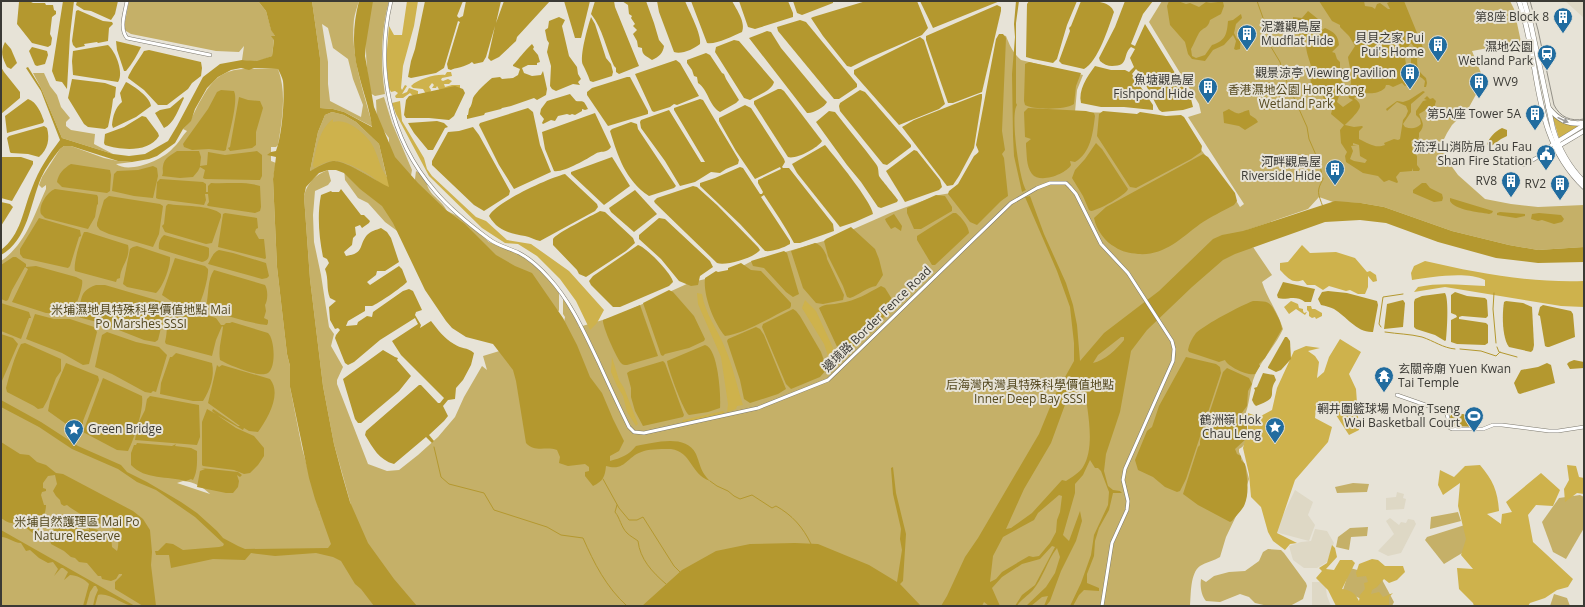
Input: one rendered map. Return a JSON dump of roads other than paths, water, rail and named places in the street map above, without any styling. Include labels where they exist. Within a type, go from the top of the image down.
[{"type":"main road","points":[[1519,1],[1527,30],[1544,116],[1569,171],[1584,188]]},
{"type":"main road","points":[[1524,1],[1531,25],[1556,145],[1584,182]]},
{"type":"main road","points":[[1547,106],[1555,115],[1564,121],[1574,124],[1584,124]]},
{"type":"main road","points":[[1556,145],[1584,124]]},
{"type":"main road","points":[[1556,145],[1584,131]]},
{"type":"street","points":[[127,1],[122,25],[124,34],[127,38],[210,55]]},
{"type":"street","name":"邊境路 Border Fence Road","points":[[391,1],[384,47],[386,83],[392,114],[410,156],[443,200],[494,243],[518,252],[536,264],[562,293],[582,326],[629,427],[634,432],[644,433],[758,408],[828,380],[1011,203],[1037,188],[1050,183],[1066,184],[1074,190],[1101,244],[1125,269],[1172,340],[1174,350],[1173,361],[1125,469],[1123,480],[1128,501],[1127,510],[1112,543],[1102,606]]},
{"type":"street","points":[[1524,165],[1556,145]]},
{"type":"street","points":[[1397,395],[1448,414],[1450,428],[1452,429],[1483,429],[1493,425],[1502,425],[1558,431],[1584,426]]},
{"type":"waterway","points":[[1257,1],[1267,29],[1271,47],[1280,62],[1283,73],[1307,127],[1309,139],[1319,162],[1323,179],[1318,193],[1323,207]]},
{"type":"waterway","points":[[1494,293],[1493,309],[1496,343]]},
{"type":"waterway","points":[[1381,327],[1379,324],[1383,297],[1403,294]]},
{"type":"waterway","points":[[1385,332],[1422,337],[1442,346],[1455,349]]},
{"type":"waterway","points":[[1497,347],[1499,352],[1517,357]]},
{"type":"waterway","points":[[1460,349],[1481,351],[1496,356],[1500,352]]},
{"type":"waterway","points":[[434,447],[441,477],[449,484],[484,493],[494,510],[547,527],[561,535],[583,538],[601,574],[613,591],[627,606]]},
{"type":"waterway","points":[[603,479],[619,508],[629,520],[637,520],[643,517],[674,566],[680,572]]},
{"type":"waterway","points":[[710,481],[740,499],[752,495],[772,508],[776,506],[792,517],[811,544]]},
{"type":"waterway","points":[[617,505],[615,512],[623,528],[628,534],[638,541],[639,548],[644,559],[656,575],[666,584]]},
{"type":"tram line","points":[[1530,1],[1538,30],[1554,105],[1559,113],[1566,118],[1575,120],[1584,119]]},
{"type":"place","name":"第8座 Block 8","points":[[1563,34]]},
{"type":"place","name":"泥灘觀鳥屋 Mudflat Hide","points":[[1247,51]]},
{"type":"place","name":"貝貝之家 Pui Pui's Home","points":[[1438,62]]},
{"type":"place","name":"濕地公園 Wetland Park","points":[[1547,71]]},
{"type":"place","name":"觀景涼亭 Viewing Pavilion","points":[[1410,90]]},
{"type":"place","name":"WV9","points":[[1479,99]]},
{"type":"place","name":"魚塘觀鳥屋 Fishpond Hide","points":[[1208,104]]},
{"type":"place","name":"第5A座 Tower 5A","points":[[1535,131]]},
{"type":"place","name":"流浮山消防局 Lau Fau Shan Fire Station","points":[[1546,171]]},
{"type":"place","name":"河畔觀鳥屋 Riverside Hide","points":[[1335,186]]},
{"type":"place","name":"RV8","points":[[1511,198]]},
{"type":"place","name":"RV2","points":[[1560,201]]},
{"type":"place","name":"玄關帝廟 Yuen Kwan Tai Temple","points":[[1384,393]]},
{"type":"place","name":"輞井圍籃球場 Mong Tseng Wai Basketball Court","points":[[1474,433]]},
{"type":"place","name":"鶴洲嶺 Hok Chau Leng","points":[[1275,444]]},
{"type":"place","name":"Green Bridge","points":[[74,446]]},
{"type":"park label","name":"香港濕地公園 Hong Kong Wetland Park","points":[[1296,97]]},
{"type":"park label","name":"米埔濕地具特殊科學價值地點 Mai Po Marshes SSSI","points":[[141,317]]},
{"type":"park label","name":"后海灣內灣具特殊科學價值地點 Inner Deep Bay SSSI","points":[[1030,392]]},
{"type":"park label","name":"米埔自然護理區 Mai Po Nature Reserve","points":[[77,529]]}]
